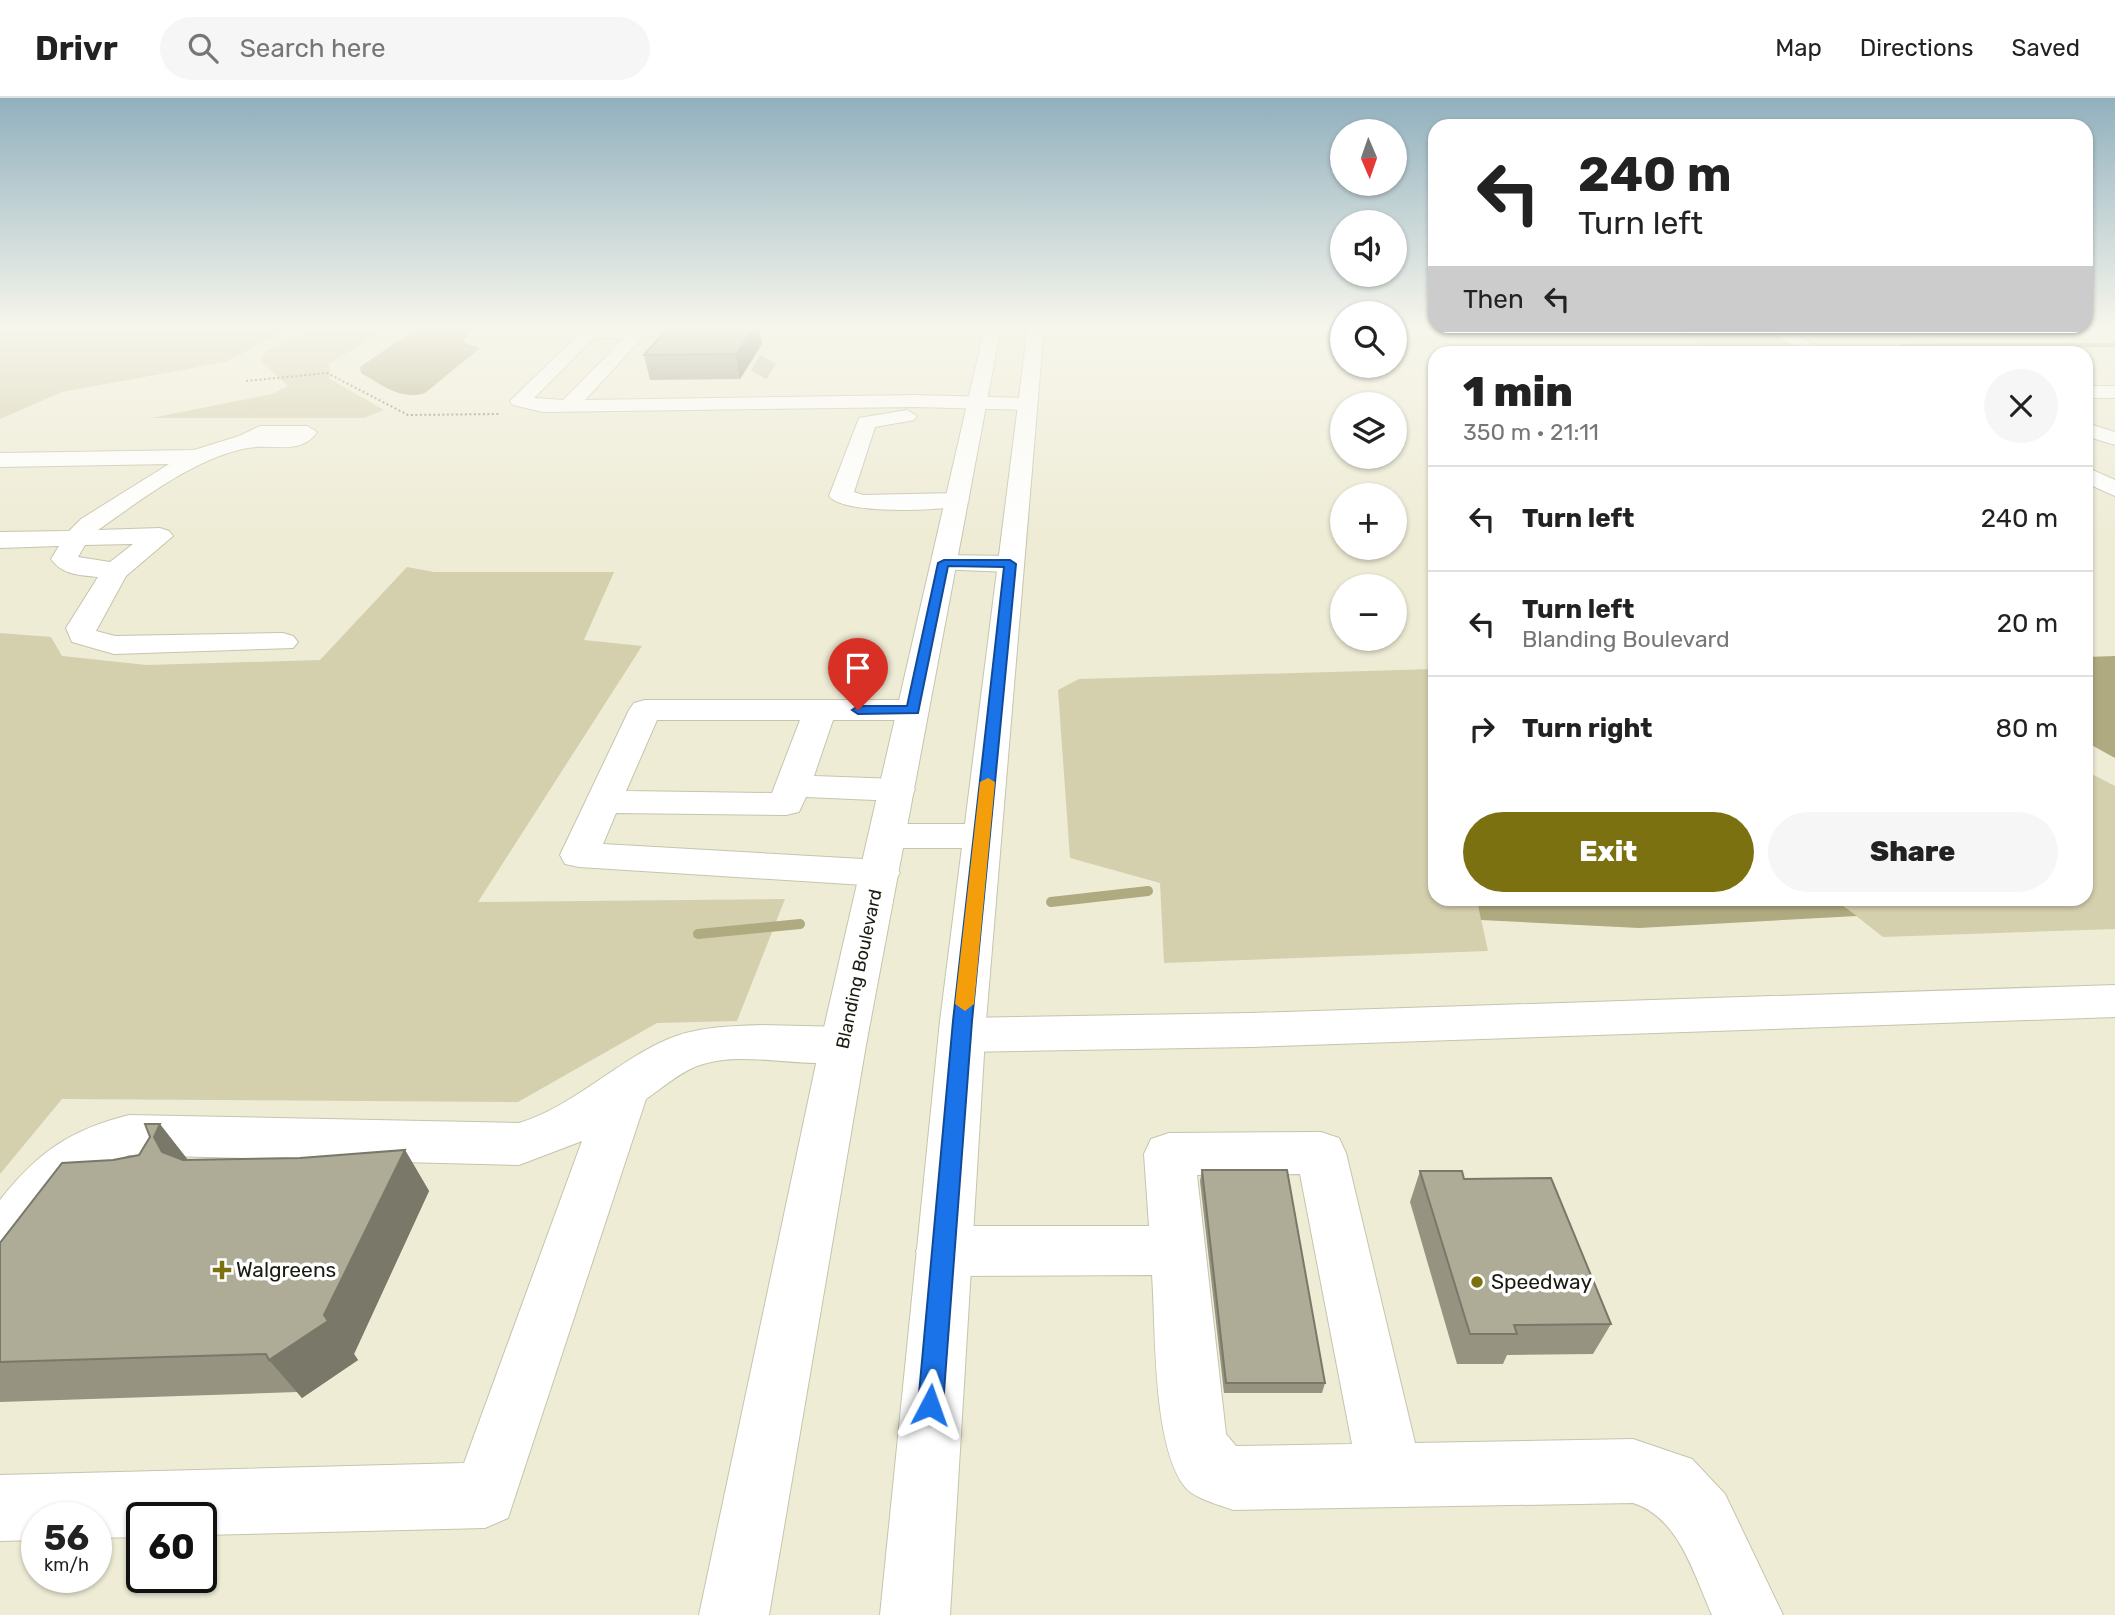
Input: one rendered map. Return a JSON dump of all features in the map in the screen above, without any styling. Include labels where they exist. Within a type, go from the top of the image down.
[{"type":"main road","points":[[524,397],[520,401],[533,406],[915,401],[976,409]]},
{"type":"main road","points":[[568,406],[577,397]]},
{"type":"main road","points":[[741,405],[746,397]]},
{"type":"main road","name":"Blanding Boulevard","points":[[734,1615],[843,1045],[979,397]]},
{"type":"main road","points":[[915,1615],[962,1035],[1028,397]]},
{"type":"main road","points":[[957,500],[862,502],[850,501],[841,496],[866,422],[896,416],[1027,404]]},
{"type":"main road","points":[[2093,431],[2115,439]]},
{"type":"main road","points":[[2,459],[38,441]]},
{"type":"main road","points":[[115,571],[74,566],[64,559],[76,538],[90,524],[158,480],[195,457],[247,441]]},
{"type":"main road","points":[[2,459],[195,457]]},
{"type":"main road","points":[[2093,478],[2115,489]]},
{"type":"main road","points":[[0,482],[158,480]]},
{"type":"main road","points":[[0,540],[160,536],[115,571],[81,628],[82,636],[114,645],[283,642]]},
{"type":"main road","points":[[944,563],[1010,564]]},
{"type":"main road","points":[[913,710],[645,710],[579,855],[884,855],[982,836]]},
{"type":"main road","points":[[604,802],[786,804],[825,711]]},
{"type":"main road","points":[[792,786],[897,790]]},
{"type":"main road","points":[[962,1035],[1251,1030],[2115,1001]]},
{"type":"main road","points":[[0,1242],[46,1182],[85,1149],[129,1135],[519,1144],[555,1133],[625,1090],[667,1060],[701,1046],[843,1045]]},
{"type":"main road","points":[[0,1508],[485,1495],[625,1090]]},
{"type":"main road","points":[[1391,1475],[1321,1153],[1169,1154],[1195,1441],[1208,1466],[1233,1478],[1633,1471],[1669,1482],[1702,1517],[1748,1615]]},
{"type":"main road","points":[[215,1176],[350,1173],[407,1162],[513,1157]]},
{"type":"main road","points":[[46,1182],[102,1176],[154,1177]]},
{"type":"main road","points":[[943,1251],[1177,1250]]},
{"type":"shaded area","points":[[0,397],[51,397],[0,419]]},
{"type":"shaded area","points":[[258,397],[361,397],[384,410],[364,418],[151,418]]},
{"type":"shaded area","points":[[407,567],[434,572],[614,572],[584,640],[642,646],[478,902],[785,899],[737,1021],[657,1023],[518,1102],[62,1099],[0,1174],[0,633],[51,637],[62,656],[147,665],[320,660]]},
{"type":"shaded area","points":[[2115,656],[2115,758],[2093,746],[2093,657]]},
{"type":"shaded area","points":[[1428,669],[1428,906],[1478,906],[1488,951],[1164,963],[1160,883],[1070,858],[1058,690],[1079,679]]},
{"type":"shaded area","points":[[2093,775],[2115,786],[2115,929],[1883,937],[1844,906],[2093,906]]},
{"type":"shaded area","points":[[1478,906],[1843,906],[1857,916],[1639,928],[1481,920]]},
{"type":"building","name":"Walgreens","points":[[145,1124],[160,1124],[154,1137],[162,1152],[183,1160],[300,1158],[405,1150],[324,1315],[328,1321],[269,1360],[266,1354],[0,1362],[0,1243],[62,1163],[113,1160],[139,1155],[150,1137]]},
{"type":"building","points":[[1202,1170],[1287,1170],[1325,1383],[1226,1383]]},
{"type":"building","points":[[1420,1171],[1462,1171],[1464,1179],[1551,1178],[1611,1324],[1514,1325],[1517,1334],[1470,1334]]},
{"type":"waterway","points":[[1051,902],[1148,891]]},
{"type":"waterway","points":[[698,934],[800,924]]},
{"type":"slow traffic","points":[[965,1004],[988,782]]},
{"type":"place","name":"Walgreens","points":[[222,1270]]},
{"type":"place","name":"Speedway","points":[[1477,1282]]},
{"type":"route","points":[[858,710],[913,710],[944,563],[1010,564],[963,1021],[930,1405]]}]
